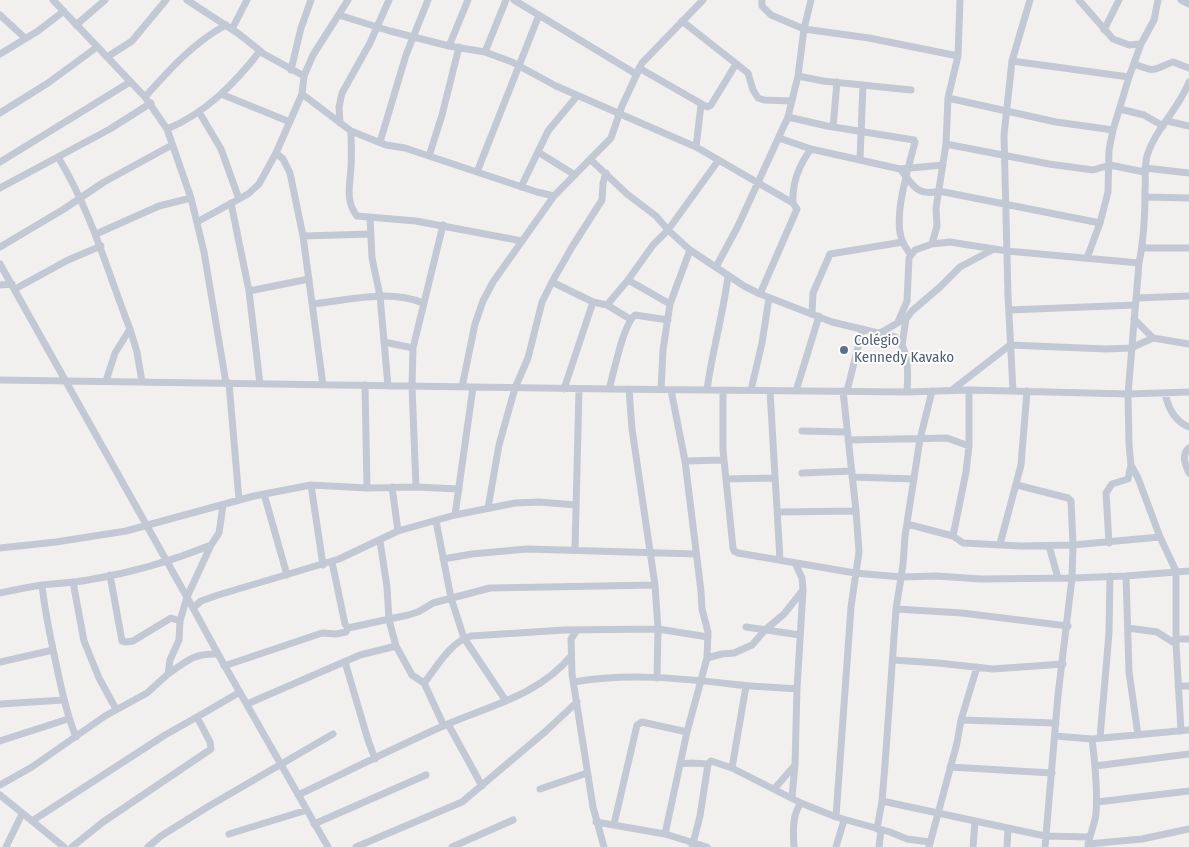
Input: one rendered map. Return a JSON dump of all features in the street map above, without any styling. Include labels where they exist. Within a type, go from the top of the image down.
[{"type":"street","points":[[53,0],[145,97],[167,128],[191,198],[210,286],[227,383],[239,500]]},
{"type":"street","points":[[76,25],[105,0]]},
{"type":"street","points":[[107,57],[132,41],[166,0]]},
{"type":"street","points":[[187,0],[229,27],[260,51],[304,76]]},
{"type":"street","points":[[145,97],[192,49],[212,32],[229,27],[246,0]]},
{"type":"street","points":[[291,70],[301,28],[311,0]]},
{"type":"street","points":[[197,222],[248,194],[259,184],[276,153],[302,94],[304,76],[313,55],[348,0]]},
{"type":"street","points":[[340,123],[338,107],[342,93],[378,28],[389,0]]},
{"type":"street","points":[[380,142],[406,55],[428,0]]},
{"type":"street","points":[[449,46],[468,0]]},
{"type":"street","points":[[485,52],[506,0]]},
{"type":"street","points":[[514,0],[637,71],[701,105],[709,107],[736,64]]},
{"type":"street","points":[[762,0],[762,6],[771,16],[804,29],[869,38],[958,56]]},
{"type":"street","points":[[716,267],[738,226],[788,117],[798,76],[804,29],[812,0]]},
{"type":"street","points":[[932,244],[937,226],[936,208],[946,144],[948,98],[958,56],[960,0]]},
{"type":"street","points":[[1013,391],[1004,157],[1006,110],[1012,61],[1030,0]]},
{"type":"street","points":[[1079,0],[1113,39],[1129,45],[1141,44]]},
{"type":"street","points":[[1104,30],[1118,0]]},
{"type":"street","points":[[1088,258],[1108,192],[1109,150],[1113,130],[1141,44],[1154,20],[1158,0]]},
{"type":"street","points":[[1181,0],[1189,4]]},
{"type":"street","points":[[462,387],[479,310],[493,282],[554,196],[611,138],[637,71],[699,1]]},
{"type":"street","points":[[0,54],[64,12]]},
{"type":"street","points":[[0,15],[25,38]]},
{"type":"street","points":[[339,15],[413,37],[485,52],[519,66],[576,96],[696,148],[793,203],[797,209],[760,294]]},
{"type":"street","points":[[477,172],[539,15]]},
{"type":"street","points":[[682,21],[748,73],[753,90],[758,98],[792,101]]},
{"type":"street","points":[[1129,45],[1137,55]]},
{"type":"street","points":[[0,113],[97,47]]},
{"type":"street","points":[[429,156],[442,115],[459,47]]},
{"type":"street","points":[[167,128],[185,121],[221,94],[243,72],[260,51]]},
{"type":"street","points":[[1012,61],[1129,77]]},
{"type":"street","points":[[1134,64],[1151,70],[1159,69],[1173,62],[1189,68]]},
{"type":"street","points":[[798,76],[911,90]]},
{"type":"street","points":[[0,162],[130,82]]},
{"type":"street","points":[[833,127],[837,82]]},
{"type":"street","points":[[1109,542],[1106,493],[1112,484],[1128,479],[1131,465],[1128,432],[1128,394],[1139,263],[1142,248],[1145,197],[1144,170],[1154,140],[1189,82]]},
{"type":"street","points":[[860,159],[863,85]]},
{"type":"street","points":[[221,94],[290,122]]},
{"type":"street","points":[[302,94],[351,131],[380,142],[405,148],[521,187],[554,196]]},
{"type":"street","points":[[521,187],[548,131],[576,96]]},
{"type":"street","points":[[948,98],[1056,122],[1113,130]]},
{"type":"street","points":[[0,188],[151,104]]},
{"type":"street","points":[[696,148],[701,105]]},
{"type":"street","points":[[1120,109],[1144,115],[1165,124],[1189,126]]},
{"type":"street","points":[[199,112],[221,149],[239,198]]},
{"type":"street","points":[[788,117],[833,127],[914,140],[915,142],[905,171],[900,212],[902,239],[910,254],[907,301],[898,322]]},
{"type":"street","points":[[351,131],[351,166],[348,196],[353,211],[357,216],[396,218],[522,241]]},
{"type":"street","points":[[779,138],[811,149],[905,171],[943,165]]},
{"type":"street","points":[[946,144],[1004,157],[1094,170],[1110,165],[1144,170],[1189,173]]},
{"type":"street","points":[[0,247],[108,180],[172,145]]},
{"type":"street","points":[[793,203],[792,192],[799,167],[811,149]]},
{"type":"street","points":[[538,152],[575,175]]},
{"type":"street","points":[[276,153],[283,159],[290,173],[303,236],[323,385]]},
{"type":"street","points":[[58,156],[81,198],[101,246],[138,352],[142,382]]},
{"type":"street","points":[[590,160],[606,172],[627,194],[656,216],[690,250],[728,276],[769,298],[832,322],[895,337],[902,345]]},
{"type":"street","points":[[607,305],[653,245],[668,230],[718,161]]},
{"type":"street","points":[[905,171],[913,186],[924,193],[939,191],[1100,223]]},
{"type":"street","points":[[488,508],[499,445],[515,388],[528,358],[542,302],[580,233],[602,200],[606,172]]},
{"type":"street","points":[[1145,197],[1189,198]]},
{"type":"street","points":[[96,234],[159,206],[191,198]]},
{"type":"street","points":[[231,203],[249,291],[260,384]]},
{"type":"street","points":[[370,218],[372,258],[380,296],[388,386]]},
{"type":"street","points":[[416,487],[412,386],[413,348],[442,225]]},
{"type":"street","points":[[303,236],[370,234]]},
{"type":"street","points":[[796,391],[816,315],[813,293],[830,254],[884,246],[902,239]]},
{"type":"street","points":[[910,254],[932,244],[950,242],[992,250],[1139,263]]},
{"type":"street","points":[[0,285],[13,287],[101,246]]},
{"type":"street","points":[[1142,248],[1189,248]]},
{"type":"street","points":[[661,390],[663,350],[670,304],[690,250]]},
{"type":"street","points":[[907,392],[907,367],[902,345],[906,319],[912,311],[960,267],[992,250]]},
{"type":"street","points":[[0,264],[194,608],[224,666],[328,847]]},
{"type":"street","points":[[707,390],[728,276]]},
{"type":"street","points":[[249,291],[309,279]]},
{"type":"street","points":[[628,280],[670,304]]},
{"type":"street","points":[[552,282],[593,302],[607,305],[630,319]]},
{"type":"street","points":[[313,304],[380,296],[408,298],[423,303]]},
{"type":"street","points":[[1009,310],[1189,296]]},
{"type":"street","points":[[752,390],[769,298]]},
{"type":"street","points":[[564,389],[593,302]]},
{"type":"street","points":[[609,389],[630,319],[636,315],[668,320]]},
{"type":"street","points":[[880,333],[906,319]]},
{"type":"street","points":[[1134,319],[1153,338]]},
{"type":"street","points":[[106,381],[115,352],[130,329]]},
{"type":"street","points":[[836,817],[850,607],[859,552],[847,436],[845,391],[862,330]]},
{"type":"street","points":[[952,390],[1010,345],[1106,349],[1131,348],[1153,338],[1189,344]]},
{"type":"street","points":[[384,342],[413,348]]},
{"type":"street","points":[[0,380],[661,390],[907,392],[969,390],[1128,394],[1189,392]]},
{"type":"street","points":[[365,385],[367,488]]},
{"type":"street","points":[[455,515],[473,387]]},
{"type":"street","points":[[575,549],[579,389]]},
{"type":"street","points":[[629,389],[632,429],[655,585],[658,629],[658,678]]},
{"type":"street","points":[[665,834],[687,732],[707,658],[708,640],[707,623],[702,609],[685,461],[671,390]]},
{"type":"street","points":[[723,390],[724,460],[734,551],[738,553],[855,573],[901,577],[936,576],[982,579],[1072,578],[1189,571]]},
{"type":"street","points":[[770,390],[780,560]]},
{"type":"street","points":[[953,536],[966,472],[969,446],[969,390]]},
{"type":"street","points":[[879,847],[896,609],[920,439],[932,391]]},
{"type":"street","points":[[1000,544],[1021,465],[1027,391]]},
{"type":"street","points":[[1165,393],[1167,405],[1171,412],[1181,424],[1189,427]]},
{"type":"street","points":[[802,431],[847,436],[920,439],[950,438],[969,446]]},
{"type":"street","points":[[1188,470],[1185,454],[1189,448]]},
{"type":"street","points":[[685,461],[724,460]]},
{"type":"street","points":[[1131,465],[1176,571],[1176,642],[1181,731]]},
{"type":"street","points":[[802,473],[852,474],[914,479]]},
{"type":"street","points":[[726,479],[775,478]]},
{"type":"street","points":[[0,548],[56,542],[126,531],[239,500],[311,485],[458,489]]},
{"type":"street","points":[[311,485],[323,564]]},
{"type":"street","points":[[1017,485],[1070,499],[1073,545],[1072,578],[1056,722],[1045,847]]},
{"type":"street","points":[[392,488],[398,531]]},
{"type":"street","points":[[264,494],[287,575]]},
{"type":"street","points":[[194,608],[201,601],[218,594],[332,562],[398,531],[455,515],[514,503],[576,505]]},
{"type":"street","points":[[168,674],[170,660],[179,640],[180,621],[187,596],[218,533],[222,505]]},
{"type":"street","points":[[778,512],[856,511]]},
{"type":"street","points":[[436,521],[451,598],[464,638],[506,701]]},
{"type":"street","points":[[907,524],[953,536],[963,543],[1049,546],[1160,537]]},
{"type":"street","points":[[380,541],[387,587],[389,620],[396,646],[412,675],[424,683],[482,786]]},
{"type":"street","points":[[0,593],[42,585],[73,582],[142,568],[166,560],[176,559],[211,545]]},
{"type":"street","points":[[1049,546],[1058,578]]},
{"type":"street","points":[[443,559],[503,550],[575,549],[650,554],[696,554]]},
{"type":"street","points":[[332,562],[345,624],[348,628]]},
{"type":"street","points":[[792,797],[795,765],[796,689],[803,590],[802,578],[794,563]]},
{"type":"street","points":[[802,578],[811,566]]},
{"type":"street","points":[[110,575],[122,641],[133,641],[171,618],[180,621]]},
{"type":"street","points":[[1100,738],[1108,633],[1110,576]]},
{"type":"street","points":[[1126,576],[1131,690],[1138,735]]},
{"type":"street","points":[[73,582],[84,641],[99,678],[116,709]]},
{"type":"street","points":[[42,585],[46,615],[68,719],[76,737]]},
{"type":"street","points":[[224,666],[322,633],[336,634],[346,632],[348,628],[418,612],[433,603],[496,587],[655,585]]},
{"type":"street","points":[[707,658],[741,651],[752,645],[784,614],[803,590]]},
{"type":"street","points":[[896,609],[962,612],[1068,626]]},
{"type":"street","points":[[746,627],[800,635]]},
{"type":"street","points":[[1128,628],[1157,632],[1176,642],[1189,640]]},
{"type":"street","points":[[424,683],[448,652],[464,638],[480,635],[565,630],[658,629],[708,640],[722,654]]},
{"type":"street","points":[[565,630],[571,639]]},
{"type":"street","points":[[577,630],[571,639],[574,682],[587,773],[596,822],[604,846],[594,847]]},
{"type":"street","points":[[247,704],[360,655],[396,646]]},
{"type":"street","points":[[0,662],[53,650]]},
{"type":"street","points":[[0,786],[32,767],[116,709],[147,693],[168,674],[196,655],[218,654]]},
{"type":"street","points":[[298,795],[446,725],[506,701],[551,677],[571,656]]},
{"type":"street","points":[[893,660],[938,662],[1008,669],[1063,664]]},
{"type":"street","points":[[345,662],[375,759]]},
{"type":"street","points":[[680,764],[708,764],[710,761],[713,761],[732,768],[836,817],[929,845],[961,720],[978,667]]},
{"type":"street","points":[[574,682],[658,678],[796,689]]},
{"type":"street","points":[[732,768],[746,686]]},
{"type":"street","points":[[1178,686],[1189,686]]},
{"type":"street","points":[[32,820],[166,735],[240,692]]},
{"type":"street","points":[[0,704],[64,700]]},
{"type":"street","points":[[356,847],[451,808],[474,793],[577,702]]},
{"type":"street","points":[[72,847],[103,822],[211,749],[210,742],[197,717]]},
{"type":"street","points":[[0,741],[68,719]]},
{"type":"street","points":[[961,720],[1056,722]]},
{"type":"street","points":[[614,824],[637,725],[642,722],[687,732]]},
{"type":"street","points":[[1055,736],[1092,739],[1189,730]]},
{"type":"street","points":[[148,847],[160,836],[333,734]]},
{"type":"street","points":[[1089,843],[1096,816],[1097,802],[1092,739]]},
{"type":"street","points":[[1095,766],[1189,754]]},
{"type":"street","points":[[692,845],[700,816],[708,764]]},
{"type":"street","points":[[775,788],[795,765]]},
{"type":"street","points":[[950,767],[1052,773]]},
{"type":"street","points":[[540,789],[587,773]]},
{"type":"street","points":[[314,824],[426,775]]},
{"type":"street","points":[[1097,802],[1189,790]]},
{"type":"street","points":[[0,795],[32,820],[59,845]]},
{"type":"street","points":[[882,801],[1008,829],[1089,843],[1142,839],[1189,829]]},
{"type":"street","points":[[794,847],[794,821],[801,802]]},
{"type":"street","points":[[230,834],[307,810]]},
{"type":"street","points":[[6,847],[22,814]]},
{"type":"street","points":[[452,847],[513,820]]},
{"type":"street","points":[[836,847],[844,820]]},
{"type":"street","points":[[596,822],[665,834],[692,845],[707,847]]},
{"type":"street","points":[[973,847],[975,822]]},
{"type":"street","points":[[1008,829],[1008,847]]},
{"type":"place","name":"Colégio Kennedy Kavako","points":[[844,350]]}]
